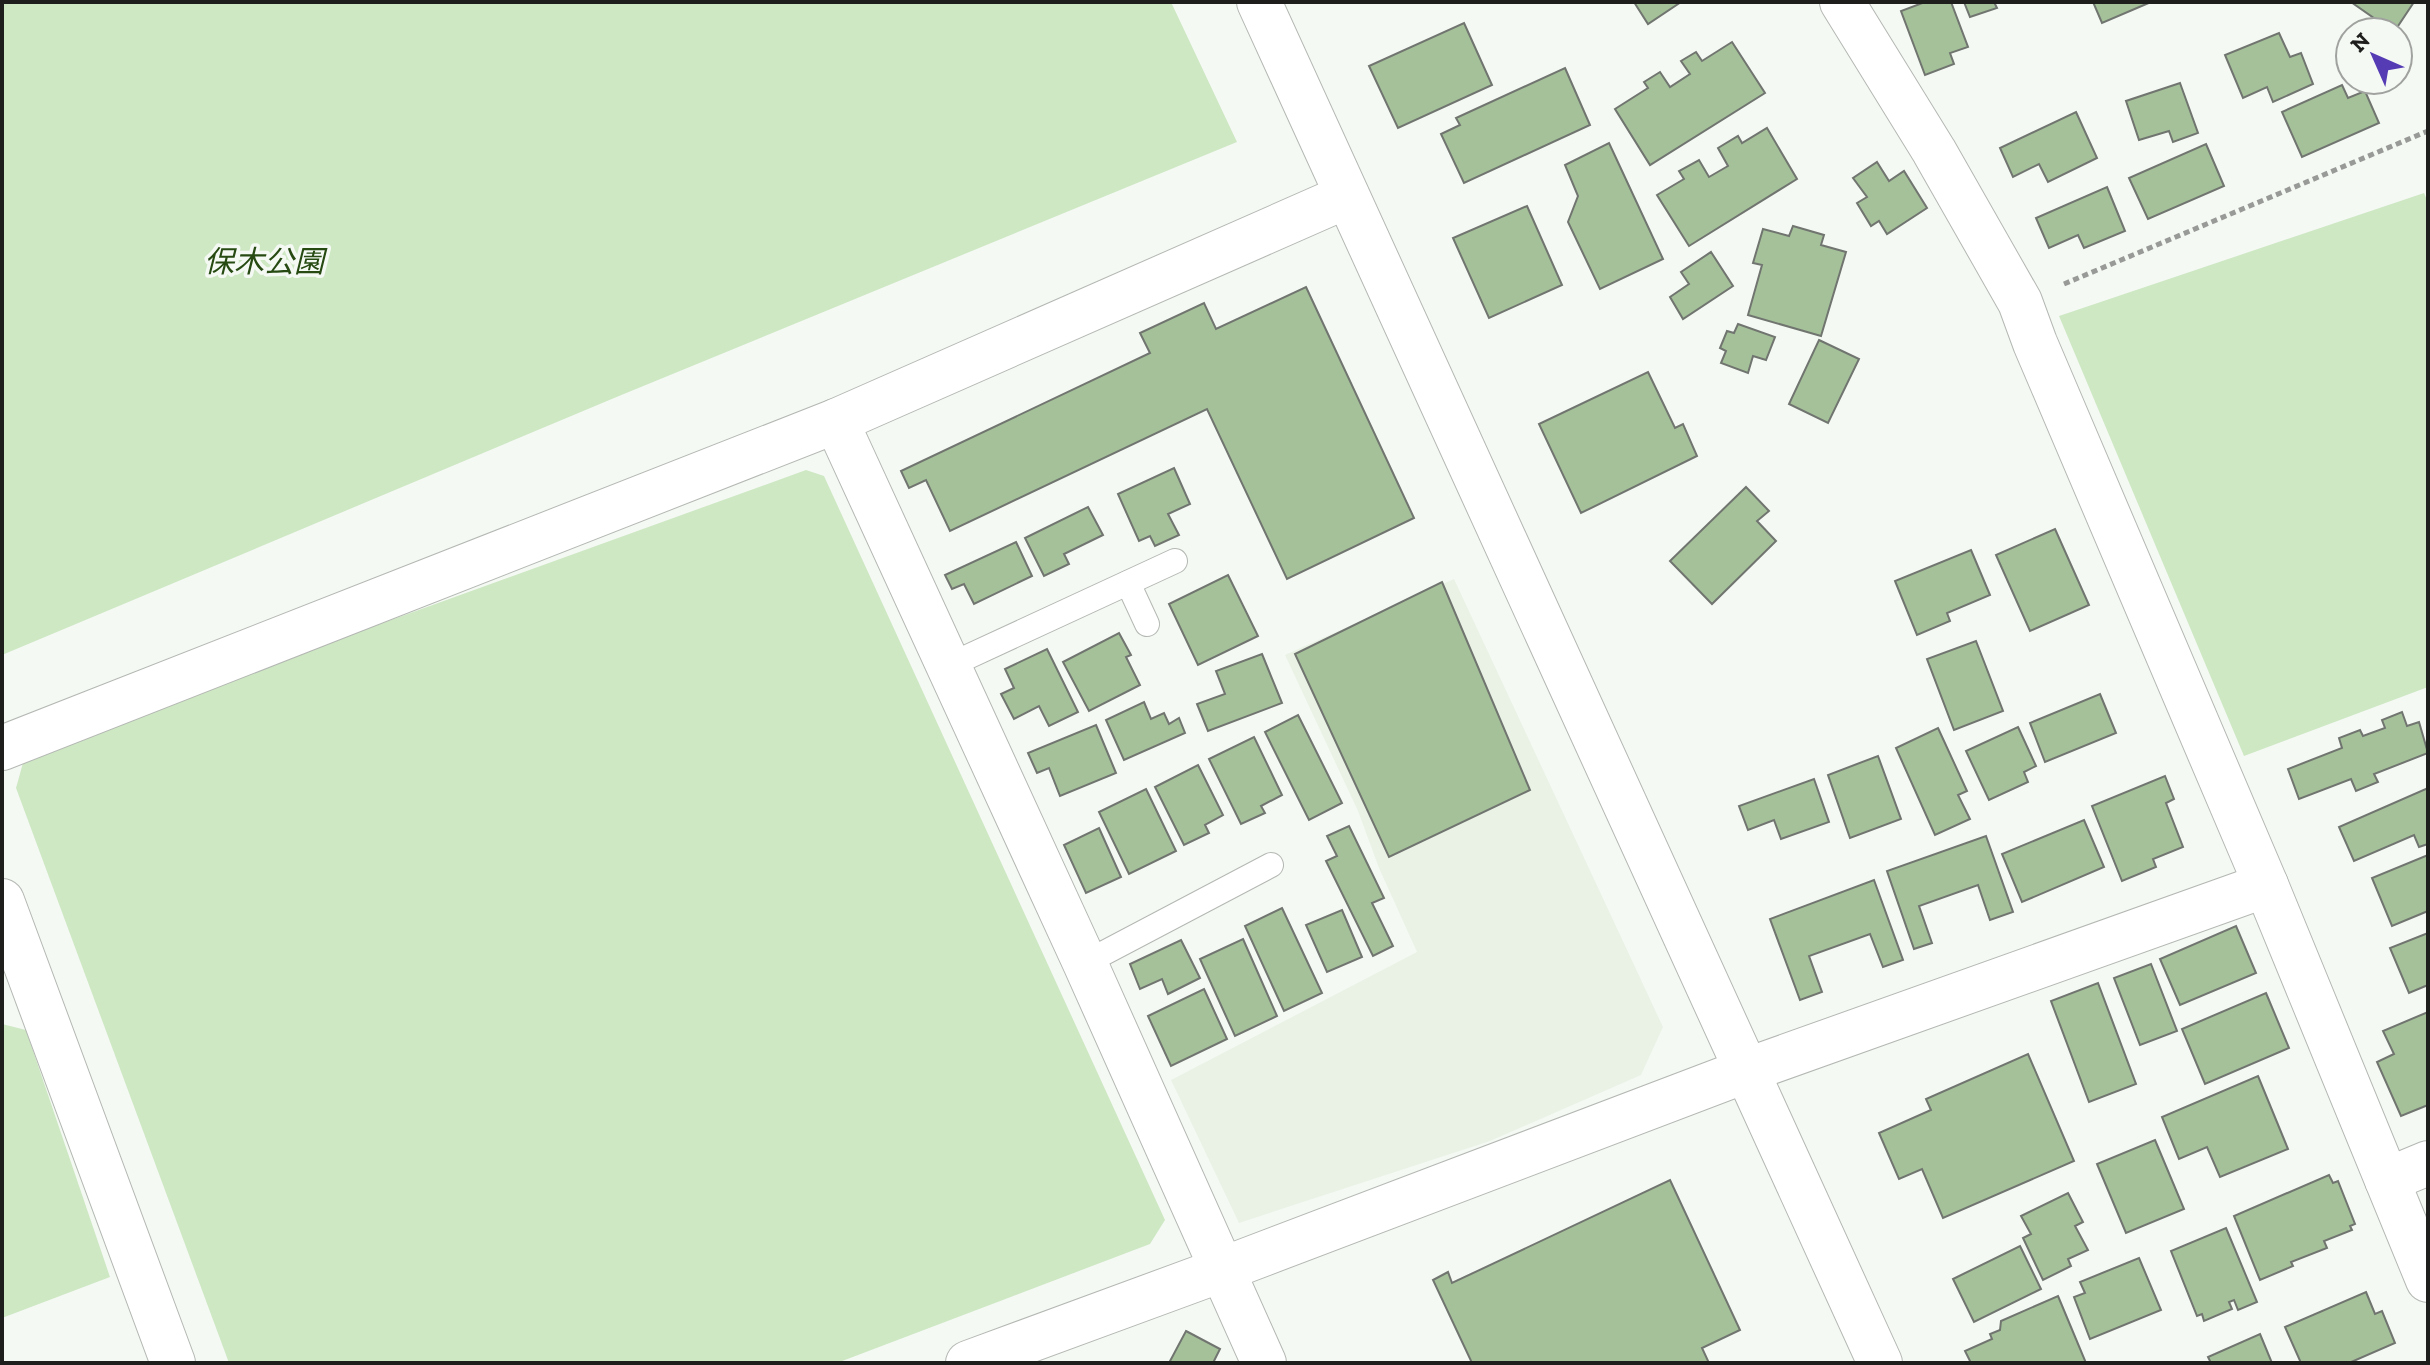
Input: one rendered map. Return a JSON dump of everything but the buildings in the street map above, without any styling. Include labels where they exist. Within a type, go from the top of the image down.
[{"type":"street","points":[[1259,2],[1880,1363]]},
{"type":"street","points":[[1842,2],[1934,151],[2020,302],[2266,885],[2428,1280]]},
{"type":"street","points":[[2,748],[836,421],[1347,196]]},
{"type":"street","points":[[836,421],[1085,963],[1264,1363]]},
{"type":"street","points":[[968,1363],[1745,1071],[2266,885]]},
{"type":"street","points":[[2,901],[173,1363]]},
{"type":"street","points":[[2387,1180],[2428,1163]]},
{"type":"lane","points":[[948,666],[1175,561]]},
{"type":"lane","points":[[1128,583],[1147,624]]},
{"type":"lane","points":[[1085,963],[1271,865]]},
{"type":"path","points":[[2020,302],[2428,131]]},
{"type":"shaded area","points":[[1454,579],[1663,1027],[1641,1075],[1490,1141],[1239,1223],[1171,1080],[1417,952],[1379,868],[1358,811],[1285,655]]},
{"type":"green space","name":"保木公園","points":[[2,2],[1171,2],[1237,142],[619,396],[2,655]]},
{"type":"green space","points":[[2424,193],[2428,202],[2428,687],[2244,756],[2059,316]]},
{"type":"green space","points":[[806,470],[824,476],[1165,1220],[1150,1244],[837,1363],[229,1363],[16,788],[26,752]]},
{"type":"green space","points":[[2,1024],[26,1030],[110,1277],[2,1318]]}]
